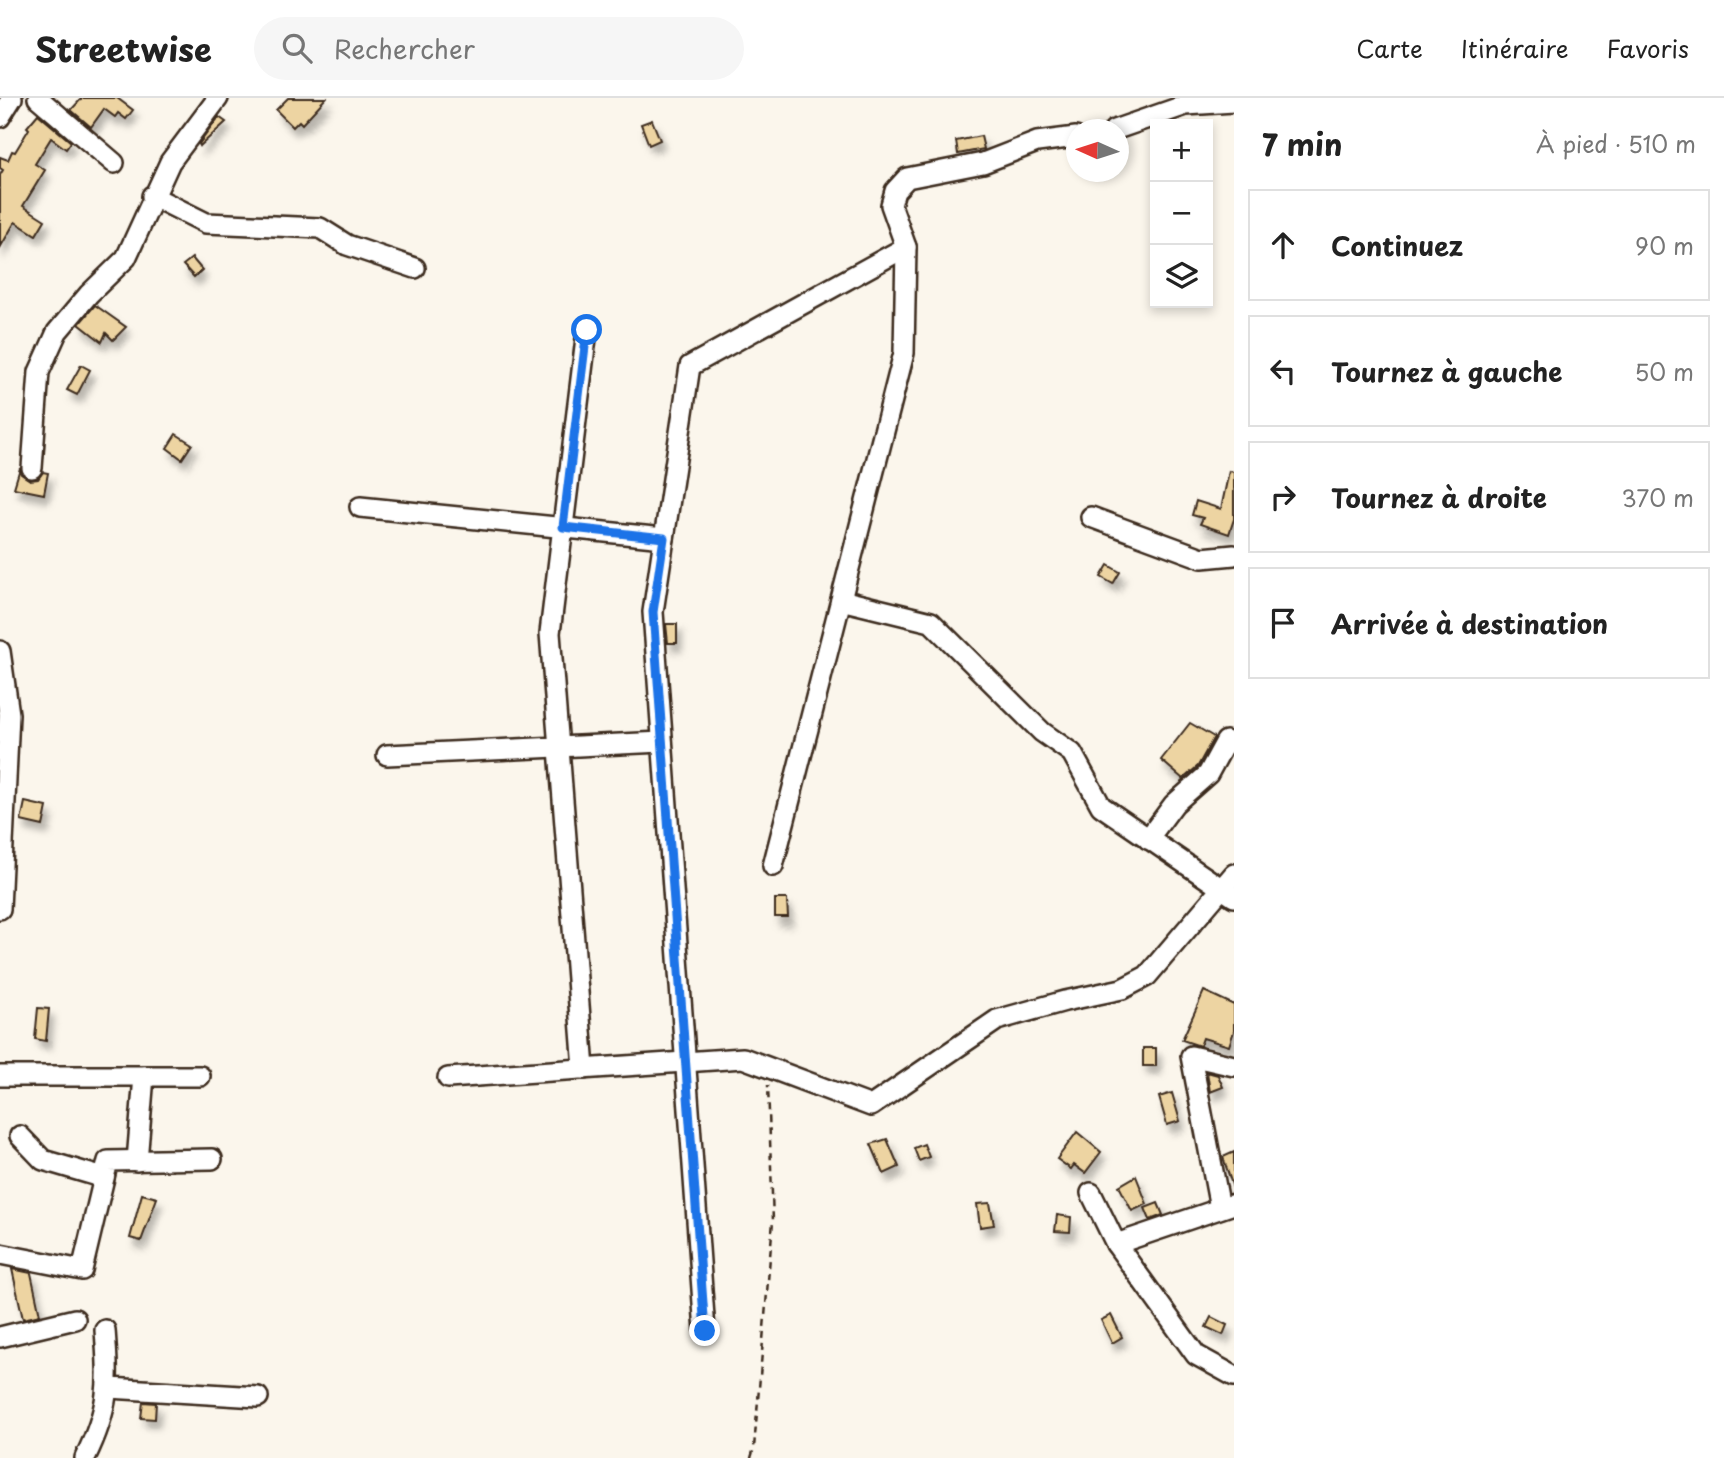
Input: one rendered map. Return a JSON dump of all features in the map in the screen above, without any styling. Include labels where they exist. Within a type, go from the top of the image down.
[{"type":"street","points":[[0,117],[12,98]]},
{"type":"street","points":[[38,98],[114,163]]},
{"type":"street","points":[[32,468],[39,372],[57,332],[89,294],[126,258],[142,227],[152,196],[170,162],[218,98]]},
{"type":"street","points":[[1139,98],[1146,117]]},
{"type":"street","points":[[1129,124],[1186,104],[1234,102]]},
{"type":"street","points":[[773,866],[904,353],[906,247],[891,205],[895,191],[907,177],[983,163],[1037,142],[1066,138]]},
{"type":"street","points":[[152,196],[206,223],[320,228],[347,244],[415,268]]},
{"type":"street","points":[[705,1331],[653,612],[690,366],[906,247]]},
{"type":"street","points":[[584,1069],[550,633],[587,330]]},
{"type":"street","points":[[360,507],[664,538]]},
{"type":"street","points":[[1091,517],[1202,558],[1234,555]]},
{"type":"street","points":[[841,600],[931,622],[1042,732],[1072,753],[1101,806],[1227,893]]},
{"type":"street","points":[[0,651],[9,713],[1,903]]},
{"type":"street","points":[[1148,839],[1174,804],[1194,790],[1208,774],[1226,741]]},
{"type":"street","points":[[387,755],[662,742]]},
{"type":"street","points":[[448,1077],[744,1058],[871,1106],[997,1020],[1065,1000],[1122,989],[1147,976],[1227,893],[1234,874]]},
{"type":"street","points":[[1116,1244],[1227,1206],[1191,1056],[1234,1066]]},
{"type":"street","points":[[0,1076],[200,1076]]},
{"type":"street","points":[[137,1161],[144,1076]]},
{"type":"street","points":[[20,1136],[43,1160],[104,1178]]},
{"type":"street","points":[[0,1254],[82,1270],[108,1161],[212,1159]]},
{"type":"street","points":[[1091,1193],[1116,1244],[1196,1355],[1234,1376]]},
{"type":"street","points":[[0,1337],[75,1319]]},
{"type":"street","points":[[85,1458],[102,1423],[109,1388],[105,1330]]},
{"type":"street","points":[[109,1388],[258,1397]]},
{"type":"path","points":[[751,1458],[773,1221],[768,1067]]},
{"type":"building","points":[[82,98],[117,98],[133,110],[126,119],[118,113],[115,117],[104,109],[91,127],[71,110]]},
{"type":"building","points":[[288,98],[326,98],[302,124],[299,121],[293,127],[276,110]]},
{"type":"building","points":[[38,114],[71,142],[66,149],[51,138],[35,164],[45,170],[23,206],[45,220],[36,235],[15,222],[0,248],[0,175],[3,170],[0,168],[0,157],[8,160],[29,129],[27,127]]},
{"type":"building","points":[[219,117],[226,122],[200,146],[199,144]]},
{"type":"building","points":[[652,120],[660,140],[649,145],[641,124]]},
{"type":"building","points":[[981,136],[984,149],[958,154],[956,141]]},
{"type":"building","points":[[192,258],[202,270],[194,277],[183,265]]},
{"type":"building","points":[[95,305],[126,327],[113,340],[106,333],[102,342],[79,324]]},
{"type":"building","points":[[81,365],[90,370],[77,395],[67,390]]},
{"type":"building","points":[[176,434],[192,444],[182,459],[167,448]]},
{"type":"building","points":[[20,468],[21,474],[30,480],[38,479],[43,472],[48,473],[44,494],[14,488]]},
{"type":"building","points":[[1229,471],[1234,472],[1234,519],[1229,534],[1200,524],[1203,518],[1192,515],[1196,501],[1221,509]]},
{"type":"building","points":[[1108,565],[1120,572],[1113,584],[1101,577]]},
{"type":"building","points":[[666,624],[677,624],[677,643],[668,643]]},
{"type":"building","points":[[1190,723],[1214,737],[1198,766],[1183,779],[1161,760]]},
{"type":"building","points":[[25,802],[47,807],[43,826],[21,821]]},
{"type":"building","points":[[775,899],[787,899],[788,917],[775,917]]},
{"type":"building","points":[[1204,991],[1234,1005],[1234,1031],[1229,1046],[1203,1038],[1200,1046],[1182,1040]]},
{"type":"building","points":[[38,1008],[49,1009],[46,1041],[35,1039]]},
{"type":"building","points":[[1143,1048],[1156,1048],[1156,1066],[1143,1066]]},
{"type":"building","points":[[1207,1072],[1218,1075],[1223,1087],[1210,1092]]},
{"type":"building","points":[[1172,1093],[1180,1121],[1167,1125],[1159,1097]]},
{"type":"building","points":[[1077,1132],[1101,1152],[1085,1173],[1074,1165],[1071,1169],[1057,1159]]},
{"type":"building","points":[[887,1139],[899,1167],[884,1174],[871,1144]]},
{"type":"building","points":[[924,1144],[929,1157],[919,1161],[914,1148]]},
{"type":"building","points":[[1234,1152],[1234,1191],[1223,1157]]},
{"type":"building","points":[[1136,1176],[1147,1204],[1132,1211],[1119,1186]]},
{"type":"building","points":[[142,1194],[157,1198],[141,1241],[130,1238]]},
{"type":"building","points":[[990,1203],[994,1225],[980,1227],[977,1204]]},
{"type":"building","points":[[1158,1203],[1163,1215],[1150,1220],[1145,1208]]},
{"type":"building","points":[[1057,1215],[1071,1217],[1070,1232],[1055,1231]]},
{"type":"building","points":[[12,1269],[31,1273],[40,1315],[23,1319]]},
{"type":"building","points":[[1111,1315],[1122,1337],[1112,1343],[1101,1320]]},
{"type":"building","points":[[1211,1317],[1227,1325],[1223,1335],[1206,1327]]},
{"type":"building","points":[[143,1402],[156,1403],[155,1419],[141,1418]]},
{"type":"route","points":[[587,330],[563,527],[664,538],[653,612],[705,1331]]}]
